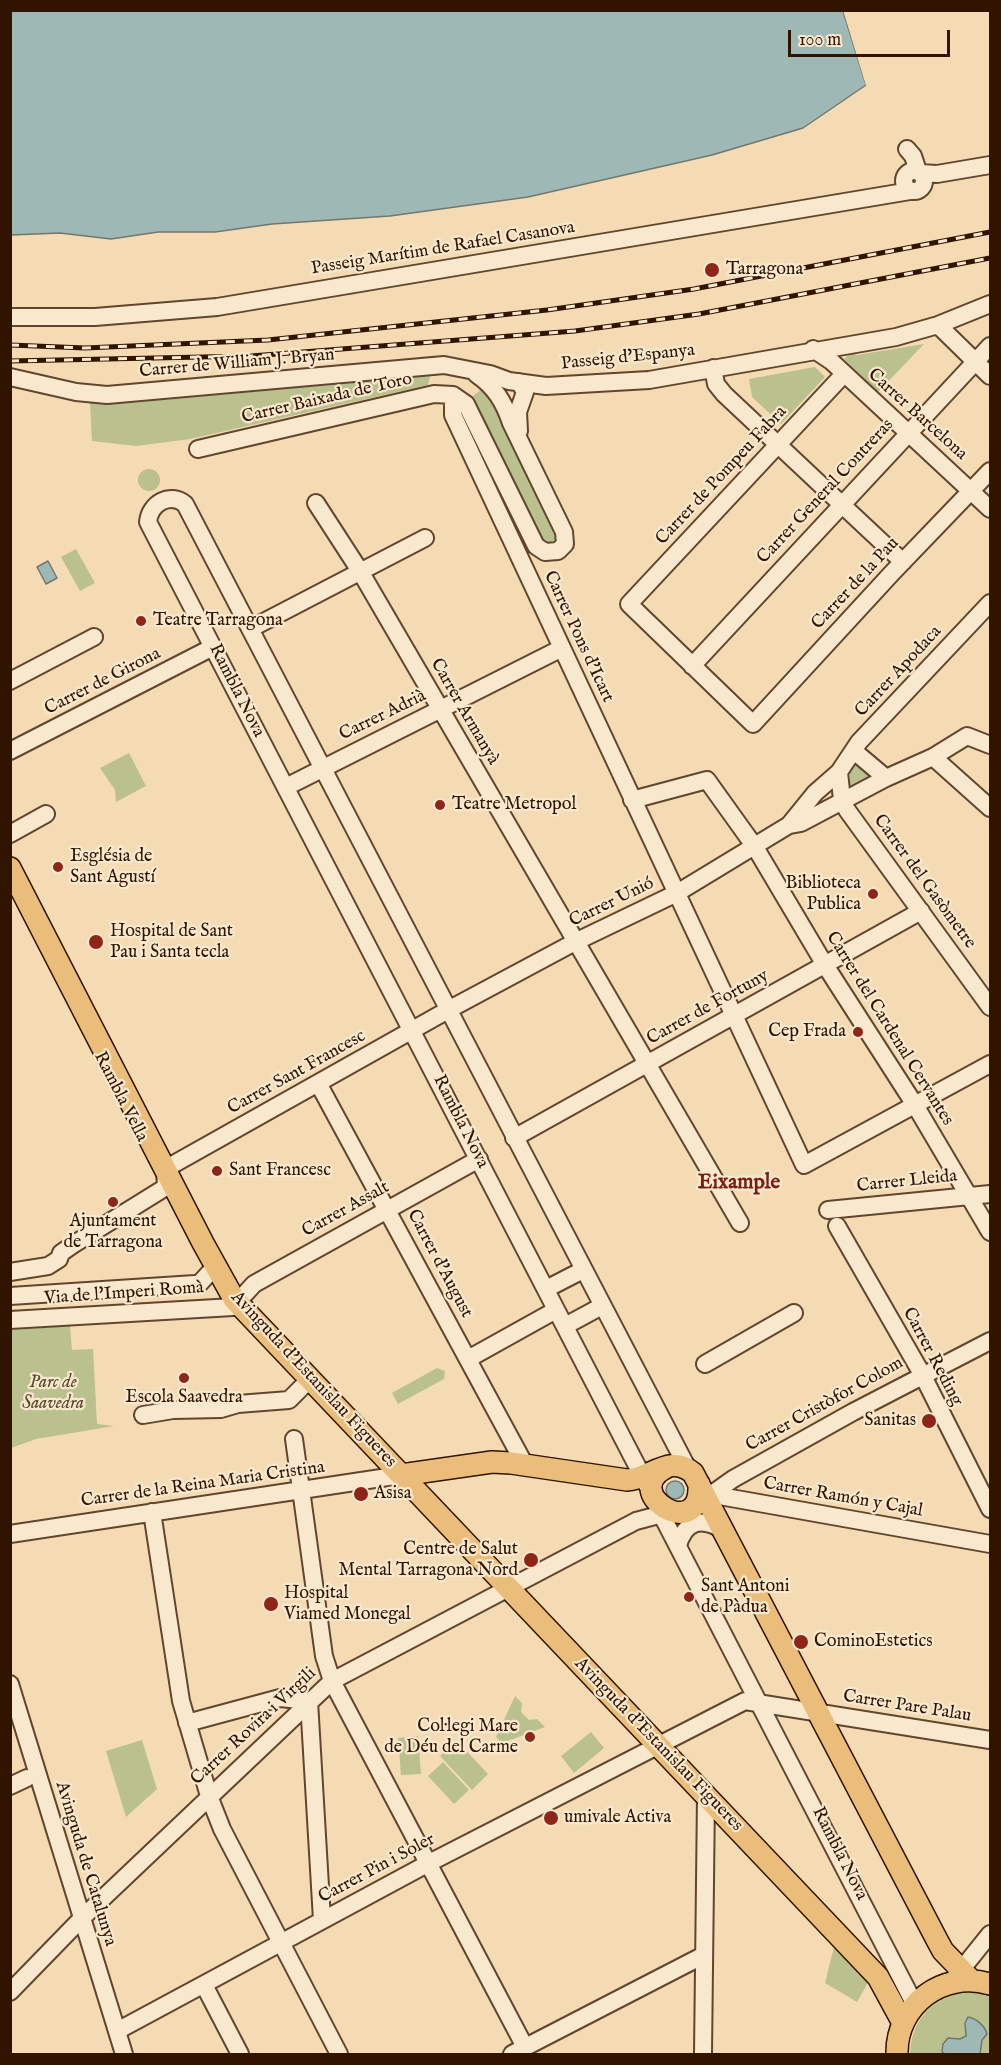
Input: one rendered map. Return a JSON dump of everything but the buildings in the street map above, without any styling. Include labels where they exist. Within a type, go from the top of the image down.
[{"type":"main road","name":"Rambla Vella","points":[[10,868],[165,1178],[212,1279]]},
{"type":"main road","name":"Rambla Vella","points":[[10,885],[165,1178]]},
{"type":"main road","points":[[165,1178],[177,1184],[236,1294],[236,1305]]},
{"type":"main road","name":"Avinguda d'Estanislau Figueres","points":[[212,1279],[306,1383],[381,1461],[401,1475]]},
{"type":"main road","name":"Avinguda d'Estanislau Figueres","points":[[236,1305],[401,1475],[878,1977],[903,2023]]},
{"type":"main road","points":[[401,1475],[492,1462],[627,1480],[663,1466],[695,1487]]},
{"type":"main road","points":[[656,1476],[695,1487],[681,1512],[660,1508],[652,1490],[656,1476]]},
{"type":"main road","name":"Rambla Nova","points":[[695,1487],[723,1530],[943,1951],[969,1979]]},
{"type":"main road","points":[[897,2054],[903,2023],[915,2005],[931,1991],[969,1979]]},
{"type":"street","points":[[914,179],[990,165]]},
{"type":"street","name":"Passeig Marítim de Rafael Casanova","points":[[10,317],[95,317],[218,307],[879,196],[914,179],[939,181],[990,173]]},
{"type":"street","name":"Passeig d'Espanya","points":[[513,394],[546,386],[649,380],[813,349],[896,337],[938,326],[990,304]]},
{"type":"street","points":[[938,326],[990,376]]},
{"type":"street","points":[[844,374],[839,360],[849,345]]},
{"type":"street","name":"Carrer General Contreras","points":[[692,666],[990,346]]},
{"type":"street","name":"Carrer Barcelona","points":[[813,349],[909,432],[990,509]]},
{"type":"street","name":"Carrer de William J. Bryan","points":[[10,377],[76,392],[131,394],[444,365],[468,369],[513,394]]},
{"type":"street","points":[[713,368],[720,389],[903,562]]},
{"type":"street","name":"Carrer de Pompeu Fabra","points":[[692,666],[628,604],[844,374]]},
{"type":"street","name":"Carrer Baixada de Toro","points":[[198,448],[434,394],[458,397]]},
{"type":"street","points":[[458,397],[533,542],[545,552],[558,551],[565,544],[564,532],[511,423],[513,394]]},
{"type":"street","name":"Carrer Pons d'Icart","points":[[458,397],[453,416],[677,893]]},
{"type":"street","name":"Carrer de la Pau","points":[[692,666],[753,724],[990,471]]},
{"type":"street","name":"Rambla Nova","points":[[695,1487],[185,504],[172,499],[158,503],[149,514],[148,522],[413,1030],[915,2005]]},
{"type":"street","name":"Carrer Armanyà","points":[[316,503],[360,571],[740,1223]]},
{"type":"street","points":[[250,628],[425,538]]},
{"type":"street","name":"Carrer Apodaca","points":[[839,772],[860,742],[990,603]]},
{"type":"street","points":[[10,681],[94,637]]},
{"type":"street","name":"Carrer de Girona","points":[[10,751],[213,647]]},
{"type":"street","name":"Carrer Adrià","points":[[286,787],[562,648]]},
{"type":"street","name":"Carrer Unió","points":[[789,825],[801,823],[844,805],[886,778],[933,758],[968,736],[990,745]]},
{"type":"street","points":[[854,751],[886,778]]},
{"type":"street","points":[[933,758],[990,808]]},
{"type":"street","points":[[839,772],[844,805]]},
{"type":"street","name":"Carrer Unió","points":[[448,1010],[575,942],[677,893],[754,847],[789,825],[815,794],[839,772]]},
{"type":"street","name":"Carrer del Cardenal Cervantes","points":[[632,800],[706,780],[754,847],[825,965],[915,1105],[990,1232]]},
{"type":"street","name":"Carrer del Gasòmetre","points":[[844,805],[990,1007]]},
{"type":"street","points":[[10,834],[46,814]]},
{"type":"street","points":[[677,893],[804,1165],[990,1064]]},
{"type":"street","name":"Carrer de Fortuny","points":[[514,1138],[921,911]]},
{"type":"street","name":"Carrer Sant Francesc","points":[[59,1259],[61,1253],[165,1178],[318,1083],[448,1010]]},
{"type":"street","name":"Carrer d'August","points":[[318,1083],[525,1465]]},
{"type":"street","name":"Carrer Assalt","points":[[236,1305],[254,1284],[479,1159]]},
{"type":"street","name":"Carrer Lleida","points":[[828,1210],[990,1194]]},
{"type":"street","name":"Carrer Reding","points":[[837,1226],[922,1374],[990,1509]]},
{"type":"street","points":[[10,1272],[48,1266],[59,1259],[50,1242]]},
{"type":"street","points":[[546,1289],[584,1270]]},
{"type":"street","name":"Via de l'Imperi Romà","points":[[10,1296],[212,1279]]},
{"type":"street","name":"Via de l'Imperi Romà","points":[[10,1320],[236,1305]]},
{"type":"street","points":[[565,1326],[603,1306]]},
{"type":"street","points":[[468,1359],[556,1310]]},
{"type":"street","points":[[705,1364],[794,1313]]},
{"type":"street","name":"Carrer Cristòfor Colom","points":[[695,1487],[733,1479],[922,1374],[990,1341]]},
{"type":"street","points":[[144,1415],[172,1410],[221,1409],[238,1404],[289,1400],[306,1383]]},
{"type":"street","points":[[294,1439],[324,1656],[332,1681],[429,1863],[518,2051],[704,1954]]},
{"type":"street","name":"Carrer de la Reina Maria Cristina","points":[[10,1534],[401,1475]]},
{"type":"street","name":"Carrer Ramón y Cajal","points":[[695,1487],[990,1544]]},
{"type":"street","name":"Carrer Rovira i Virgili","points":[[10,1992],[209,1796],[332,1681],[660,1508]]},
{"type":"street","points":[[152,1512],[181,1701],[209,1796],[222,1829],[339,2055]]},
{"type":"street","points":[[678,1546],[684,1532],[698,1522],[711,1522],[723,1530]]},
{"type":"street","name":"Avinguda de Catalunya","points":[[10,1684],[112,2055]]},
{"type":"street","points":[[187,1723],[280,1698],[309,1701],[322,1920]]},
{"type":"street","name":"Carrer Pin i Soler","points":[[117,2031],[429,1863],[745,1701],[760,1704]]},
{"type":"street","points":[[760,1704],[817,1712]]},
{"type":"street","name":"Carrer Pare Palau","points":[[817,1712],[990,1740]]},
{"type":"street","name":"Avinguda de Catalunya","points":[[10,1723],[77,1924],[124,2055]]},
{"type":"street","points":[[10,1786],[27,1778]]},
{"type":"street","points":[[703,2055],[706,1796]]},
{"type":"street","points":[[969,1979],[990,1934]]},
{"type":"street","points":[[204,1985],[240,2055]]},
{"type":"green space","points":[[924,344],[878,392],[844,359],[850,353],[857,355]]},
{"type":"green space","points":[[815,367],[825,377],[781,424],[752,397],[749,379]]},
{"type":"green space","points":[[430,376],[428,385],[190,439],[136,446],[92,441],[90,403],[128,403]]},
{"type":"green space","points":[[482,389],[489,392],[558,534],[558,541],[546,549],[473,401],[473,396]]},
{"type":"green space","points":[[149,469],[157,472],[160,480],[157,488],[149,491],[141,488],[138,480],[141,472]]},
{"type":"green space","points":[[76,549],[95,583],[80,591],[61,557]]},
{"type":"green space","points":[[129,753],[146,786],[116,802],[115,790],[100,768]]},
{"type":"green space","points":[[855,760],[876,778],[850,788],[850,771]]},
{"type":"green space","name":"Parc de Saavedra","points":[[70,1326],[72,1350],[93,1349],[97,1424],[114,1426],[36,1439],[11,1448],[11,1330]]},
{"type":"green space","points":[[437,1368],[445,1371],[444,1379],[398,1404],[392,1393]]},
{"type":"green space","points":[[515,1696],[522,1703],[521,1712],[529,1720],[537,1719],[545,1727],[502,1743],[496,1737]]},
{"type":"green space","points":[[591,1732],[604,1748],[574,1773],[561,1756]]},
{"type":"green space","points":[[418,1736],[421,1774],[401,1775],[398,1738]]},
{"type":"green space","points":[[142,1740],[157,1789],[126,1817],[106,1751]]},
{"type":"green space","points":[[457,1741],[488,1774],[472,1790],[440,1756]]},
{"type":"green space","points":[[443,1762],[469,1790],[454,1804],[428,1776]]},
{"type":"green space","points":[[835,1943],[870,1979],[857,2002],[825,1983]]},
{"type":"green space","points":[[979,1993],[990,1997],[990,2054],[910,2054],[916,2028],[930,2008],[952,1996]]},
{"type":"water","points":[[10,11],[843,11],[866,85],[803,128],[712,155],[528,197],[390,216],[272,224],[215,232],[158,232],[111,239],[60,233],[11,235]]},
{"type":"water","points":[[48,561],[57,578],[46,584],[37,567]]},
{"type":"water","points":[[671,1481],[679,1481],[684,1486],[682,1497],[671,1499],[666,1494],[666,1486]]},
{"type":"water","points":[[968,2017],[980,2023],[987,2034],[982,2040],[980,2054],[945,2054],[942,2052],[943,2044],[948,2038],[960,2039],[966,2036],[965,2023]]},
{"type":"pier","points":[[843,10],[846,10],[869,84],[867,89]]},
{"type":"railway","points":[[10,345],[85,348],[268,340],[547,310],[694,289],[990,232]]},
{"type":"railway","points":[[10,361],[251,356],[575,331],[699,314],[990,258]]},
{"type":"place","name":"Tarragona","points":[[712,270]]},
{"type":"place","name":"Teatre Tarragona","points":[[141,621]]},
{"type":"place","name":"Teatre Metropol","points":[[440,805]]},
{"type":"place","name":"Església de Sant Agustí","points":[[58,867]]},
{"type":"place","name":"Biblioteca Publica","points":[[873,894]]},
{"type":"place","name":"Hospital de Sant Pau i Santa tecla","points":[[96,942]]},
{"type":"place","name":"Cep Frada","points":[[858,1032]]},
{"type":"place","name":"Sant Francesc","points":[[217,1171]]},
{"type":"place","name":"Ajuntament de Tarragona","points":[[113,1202]]},
{"type":"place","name":"Escola Saavedra","points":[[184,1378]]},
{"type":"place","name":"Sanitas","points":[[929,1421]]},
{"type":"place","name":"Asisa","points":[[361,1494]]},
{"type":"place","name":"Centre de Salut Mental Tarragona Nord","points":[[531,1560]]},
{"type":"place","name":"Sant Antoni de Pàdua","points":[[689,1597]]},
{"type":"place","name":"Hospital Viamed Monegal","points":[[271,1604]]},
{"type":"place","name":"CominoEstetics","points":[[801,1642]]},
{"type":"place","name":"Col·legi Mare de Déu del Carme","points":[[530,1737]]},
{"type":"place","name":"umivale Activa","points":[[551,1818]]},
{"type":"district","name":"Eixample","points":[[739,1184]]}]
